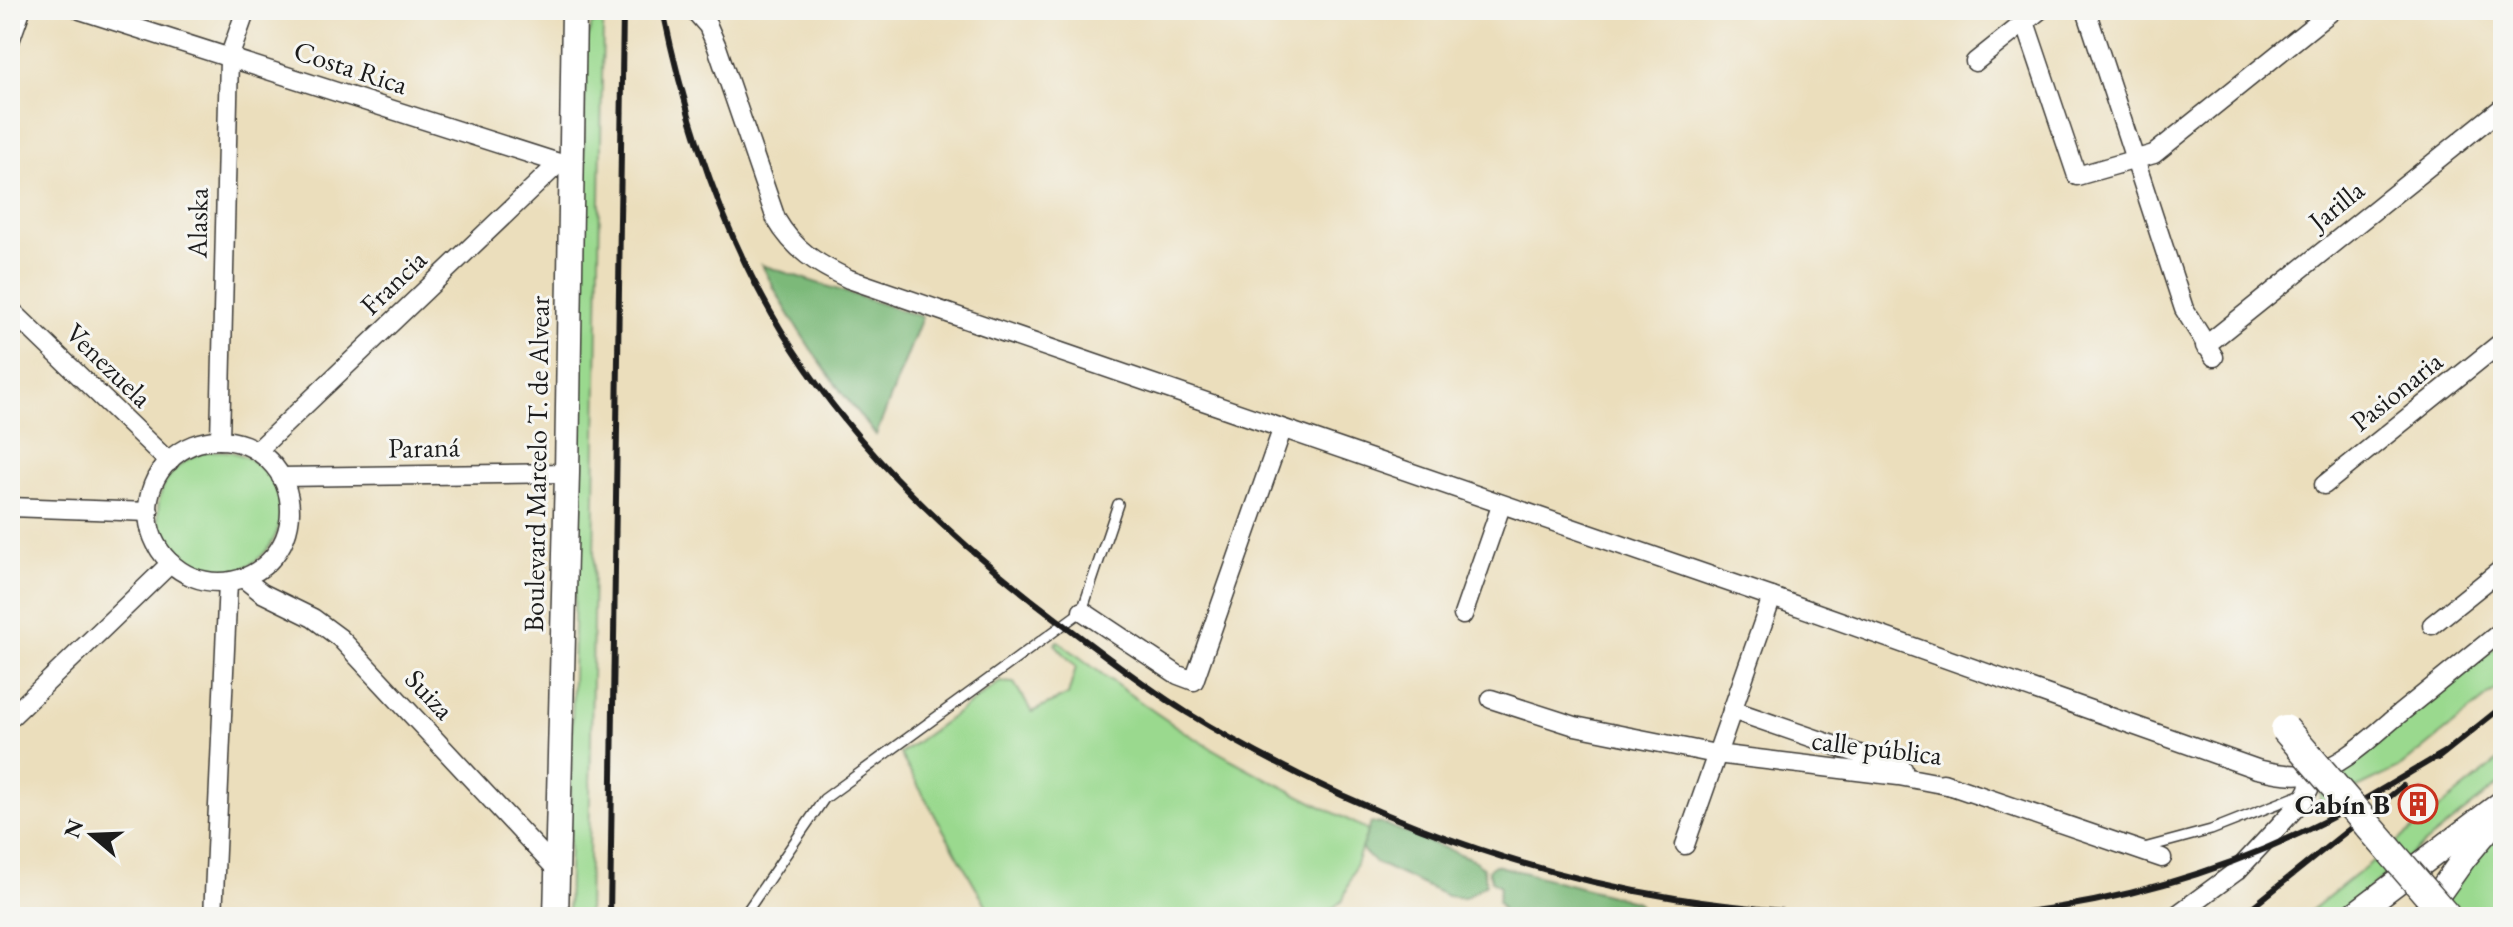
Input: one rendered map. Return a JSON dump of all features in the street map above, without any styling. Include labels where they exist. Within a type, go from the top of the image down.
[{"type":"main road","name":"Boulevard Marcelo T. de Alvear","points":[[556,917],[567,473],[565,163],[576,11]]},
{"type":"main road","points":[[2285,729],[2447,917]]},
{"type":"main road","points":[[2351,917],[2503,802]]},
{"type":"main road","points":[[2422,917],[2464,858],[2503,812]]},
{"type":"street","points":[[10,41],[21,10]]},
{"type":"street","name":"Costa Rica","points":[[80,10],[565,163]]},
{"type":"street","name":"Alaska","points":[[220,440],[229,58],[246,10]]},
{"type":"street","points":[[694,10],[708,26],[717,47],[776,219],[786,236],[811,259],[849,279],[1772,597],[2219,756],[2310,781]]},
{"type":"street","points":[[2086,10],[2136,161]]},
{"type":"street","points":[[1975,62],[2029,14],[2077,176],[2154,154],[2333,10]]},
{"type":"street","name":"Jarilla","points":[[2136,161],[2184,309],[2210,352],[2503,107]]},
{"type":"street","name":"Francia","points":[[257,451],[565,163]]},
{"type":"street","name":"Venezuela","points":[[10,309],[169,462]]},
{"type":"street","name":"Pasionaria","points":[[2324,485],[2503,341]]},
{"type":"street","points":[[1082,611],[1178,675],[1194,681],[1282,430]]},
{"type":"street","points":[[220,440],[257,451],[281,477],[286,488],[290,513],[280,548],[264,566],[235,580],[197,579],[171,563],[155,540],[149,512],[154,485],[169,462],[192,446],[220,440]]},
{"type":"street","name":"Paraná","points":[[281,477],[567,473]]},
{"type":"street","points":[[1463,615],[1501,506]]},
{"type":"street","points":[[10,507],[149,512]]},
{"type":"street","points":[[10,718],[171,563]]},
{"type":"street","points":[[2432,625],[2503,568]]},
{"type":"street","points":[[213,917],[235,580]]},
{"type":"street","name":"Suiza","points":[[235,580],[313,618],[340,638],[558,871]]},
{"type":"street","points":[[1685,845],[1772,597]]},
{"type":"street","points":[[2174,917],[2238,870],[2303,800],[2310,781],[2346,756],[2503,630]]},
{"type":"street","name":"calle pública","points":[[1491,699],[1575,726],[1716,754],[1899,776],[1952,786]]},
{"type":"street","name":"calle pública","points":[[1732,710],[1952,786]]},
{"type":"street","points":[[1952,786],[2162,858]]},
{"type":"lane","points":[[743,917],[824,799],[1082,611],[1118,504]]},
{"type":"lane","points":[[2137,850],[2211,830],[2261,812],[2310,781]]},
{"type":"green space","points":[[603,21],[588,917],[568,917],[586,42],[592,24]]},
{"type":"green space","points":[[762,265],[922,317],[876,435],[814,353]]},
{"type":"green space","points":[[219,451],[242,456],[262,469],[275,489],[280,512],[275,535],[262,555],[242,568],[219,573],[196,568],[176,555],[163,535],[158,512],[163,489],[176,469],[196,456]]},
{"type":"green space","points":[[1058,641],[1188,734],[1254,772],[1368,830],[1343,900],[1322,917],[993,917],[900,754],[1000,682],[1014,683],[1032,712],[1068,695],[1076,667],[1055,644]]},
{"type":"green space","points":[[2503,641],[2503,684],[2401,767],[2318,807],[2322,786]]},
{"type":"green space","points":[[2503,757],[2503,781],[2333,917],[2303,917]]},
{"type":"green space","points":[[1371,823],[1381,823],[1472,859],[1483,867],[1486,884],[1464,898],[1447,896],[1374,862],[1361,849]]},
{"type":"green space","points":[[2503,824],[2503,893],[2482,917],[2431,917]]},
{"type":"green space","points":[[1495,865],[1637,902],[1648,917],[1506,917],[1498,901],[1500,886],[1492,881],[1488,870]]},
{"type":"building","name":"Cabín B","points":[[2423,790],[2432,802],[2412,818],[2403,805]]},
{"type":"railway","points":[[610,917],[623,10]]},
{"type":"railway","points":[[663,10],[684,98],[728,226],[768,307],[818,386],[879,460],[947,528],[1021,591],[1106,656],[1186,712],[1300,775],[1422,829],[1484,851],[1611,886],[1675,898],[1777,910],[1879,917]]},
{"type":"railway","points":[[2438,758],[2503,706]]},
{"type":"railway","points":[[1981,917],[2070,906],[2199,873],[2282,841],[2339,814],[2445,752]]},
{"type":"railway","points":[[2240,917],[2403,786]]},
{"type":"place","name":"Cabín B","points":[[2418,804]]}]
